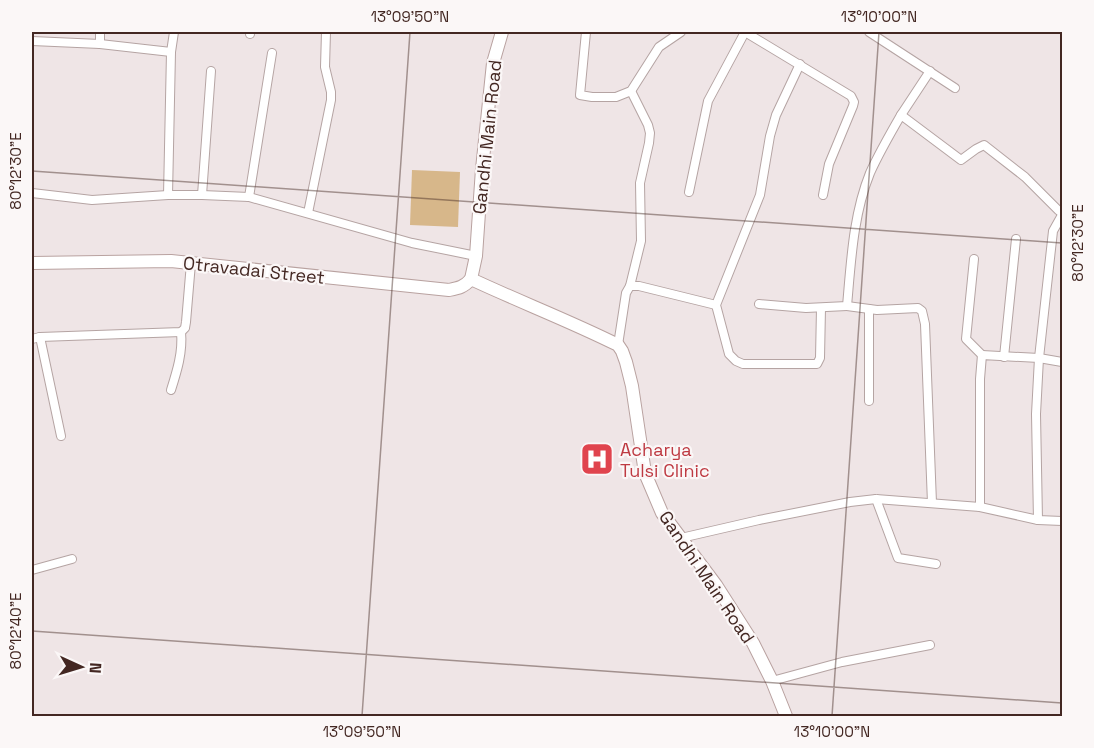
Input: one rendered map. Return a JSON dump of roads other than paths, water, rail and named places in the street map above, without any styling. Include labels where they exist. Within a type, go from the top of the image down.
[{"type":"street","points":[[100,32],[100,44]]},
{"type":"street","points":[[168,195],[171,52],[174,32]]},
{"type":"street","points":[[308,213],[331,100],[325,67],[326,32]]},
{"type":"street","name":"Gandhi Main Road","points":[[471,279],[476,256],[493,63],[502,32]]},
{"type":"street","points":[[586,32],[580,95],[592,97],[616,97],[631,91],[659,47],[681,32]]},
{"type":"street","points":[[689,192],[708,100],[745,32],[850,96],[854,102],[829,164],[823,195]]},
{"type":"street","points":[[869,32],[955,88]]},
{"type":"street","points":[[32,41],[100,44],[171,52]]},
{"type":"street","points":[[249,197],[272,53]]},
{"type":"street","points":[[800,64],[776,116],[770,135],[760,195],[716,305],[729,354],[743,364],[817,364],[820,358],[822,308]]},
{"type":"street","points":[[202,195],[211,70]]},
{"type":"street","points":[[848,306],[852,242],[869,176],[900,115],[930,70]]},
{"type":"street","points":[[471,279],[618,345],[626,293],[630,286],[641,241],[640,183],[650,133],[631,91]]},
{"type":"street","points":[[900,115],[962,160],[984,145],[1025,177],[1062,214],[1053,231],[1039,358],[1036,414],[1038,520]]},
{"type":"street","points":[[32,192],[92,200],[168,195],[249,197],[412,243],[476,256]]},
{"type":"street","points":[[1004,357],[1016,239]]},
{"type":"street","points":[[974,259],[966,339],[982,355],[1039,358],[1062,362]]},
{"type":"street","name":"Otravadai Street","points":[[32,263],[171,261],[449,290],[465,286],[471,279]]},
{"type":"street","points":[[171,390],[186,322],[191,263]]},
{"type":"street","points":[[630,286],[639,286],[716,305]]},
{"type":"street","points":[[759,304],[822,308],[848,306],[869,309],[918,308],[922,310],[932,503]]},
{"type":"street","points":[[869,309],[869,401]]},
{"type":"street","points":[[60,436],[36,338],[182,332]]},
{"type":"street","name":"Gandhi Main Road","points":[[618,345],[626,362],[632,386],[645,473],[662,513],[716,585],[753,643],[772,681],[786,717]]},
{"type":"street","points":[[980,507],[982,355]]},
{"type":"street","points":[[876,499],[898,558],[936,564]]},
{"type":"street","points":[[681,538],[759,520],[876,499],[980,507],[1038,520],[1062,521]]},
{"type":"street","points":[[32,570],[72,559]]},
{"type":"street","points":[[772,681],[842,663],[930,645]]},
{"type":"place","name":"Acharya Tulsi Clinic","points":[[597,459]]}]
